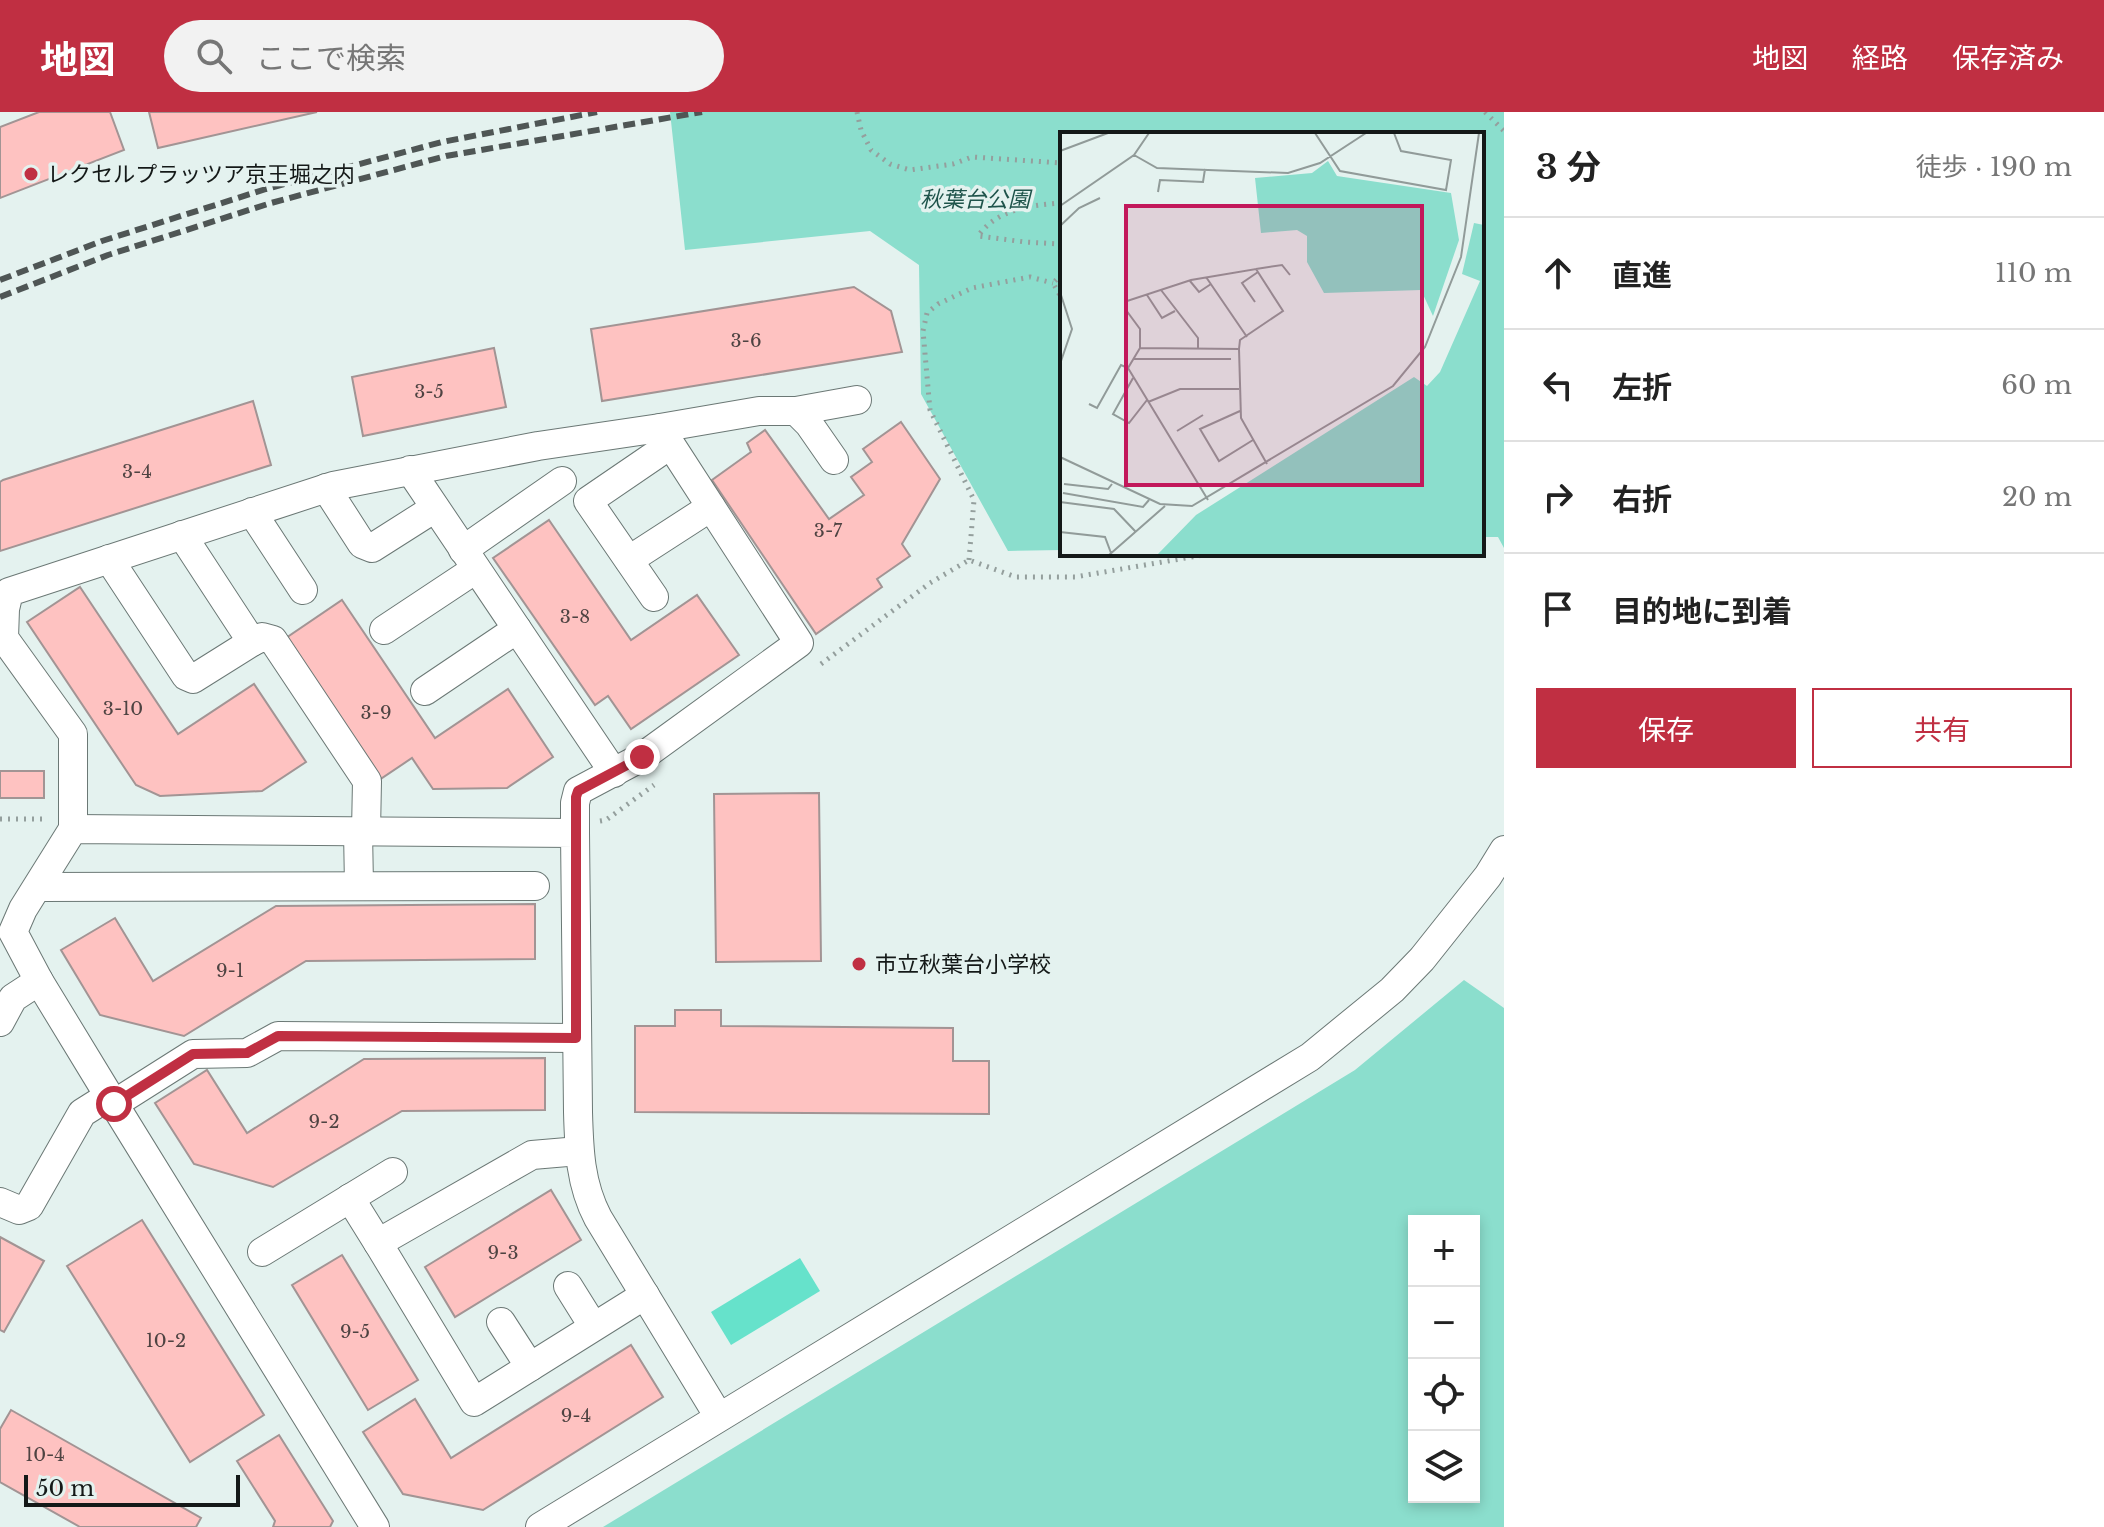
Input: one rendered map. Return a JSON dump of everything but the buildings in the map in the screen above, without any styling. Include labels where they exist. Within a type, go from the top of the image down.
[{"type":"street","points":[[375,1527],[6,930],[38,887],[62,824],[73,734],[4,638],[9,592],[326,488],[538,446],[665,436],[759,411],[796,411],[857,400]]},
{"type":"street","points":[[796,411],[834,460]]},
{"type":"street","points":[[538,446],[576,501],[588,501],[665,436]]},
{"type":"street","points":[[665,436],[799,643],[642,757],[578,791],[575,803],[585,828],[576,1038],[579,1151],[589,1202],[719,1417]]},
{"type":"street","points":[[410,470],[614,773]]},
{"type":"street","points":[[384,630],[562,481]]},
{"type":"street","points":[[326,488],[362,544],[372,548],[435,508]]},
{"type":"street","points":[[588,501],[654,597]]},
{"type":"street","points":[[629,560],[711,507]]},
{"type":"street","points":[[252,512],[303,590]]},
{"type":"street","points":[[182,535],[252,642]]},
{"type":"street","points":[[109,559],[186,676],[193,679],[262,637],[273,640],[367,781],[359,886]]},
{"type":"street","points":[[425,691],[517,629]]},
{"type":"street","points":[[62,824],[362,831],[585,828]]},
{"type":"street","points":[[540,1527],[1310,1057],[1392,990],[1422,959],[1488,876],[1504,850]]},
{"type":"street","points":[[38,887],[535,886]]},
{"type":"street","points":[[0,1022],[13,998],[39,981]]},
{"type":"street","points":[[0,1202],[19,1210],[29,1206],[82,1113],[193,1054],[247,1053],[278,1036],[576,1038]]},
{"type":"street","points":[[378,1243],[532,1155],[579,1151]]},
{"type":"street","points":[[262,1252],[393,1172]]},
{"type":"street","points":[[350,1198],[474,1402],[645,1295]]},
{"type":"street","points":[[568,1286],[593,1326]]},
{"type":"street","points":[[501,1322],[530,1367]]},
{"type":"path","points":[[857,112],[861,130],[871,150],[890,164],[910,170],[953,164],[972,157],[1060,163]]},
{"type":"path","points":[[1485,112],[1504,131]]},
{"type":"path","points":[[1060,203],[1018,209],[987,223],[978,236],[1060,244]]},
{"type":"path","points":[[1053,283],[1060,276]]},
{"type":"path","points":[[969,560],[974,500],[930,410],[923,331],[927,313],[938,304],[972,288],[1030,277],[1053,283],[1060,295]]},
{"type":"path","points":[[969,560],[1016,577],[1075,577],[1197,556]]},
{"type":"path","points":[[813,669],[930,583],[969,560]]},
{"type":"path","points":[[585,828],[606,820],[661,780]]},
{"type":"path","points":[[0,819],[62,824]]},
{"type":"green space","name":"秋葉台公園","points":[[670,112],[1504,112],[1504,548],[1498,537],[1484,537],[1484,132],[1060,132],[1060,550],[1008,551],[921,394],[919,265],[870,231],[685,250]]},
{"type":"green space","points":[[1464,980],[1504,1008],[1504,1527],[603,1527],[1355,1070]]},
{"type":"shaded area","points":[[800,1258],[820,1291],[731,1345],[711,1312]]},
{"type":"railway","points":[[0,280],[102,241],[266,189],[442,142],[597,112]]},
{"type":"railway","points":[[0,297],[108,255],[271,203],[446,156],[702,112]]},
{"type":"place","name":"レクセルプラッツア京王堀之内","points":[[31,174]]},
{"type":"place","name":"市立秋葉台小学校","points":[[859,964]]},
{"type":"route","points":[[114,1104],[193,1054],[247,1053],[278,1036],[576,1038],[576,797],[578,791],[642,757]]}]
